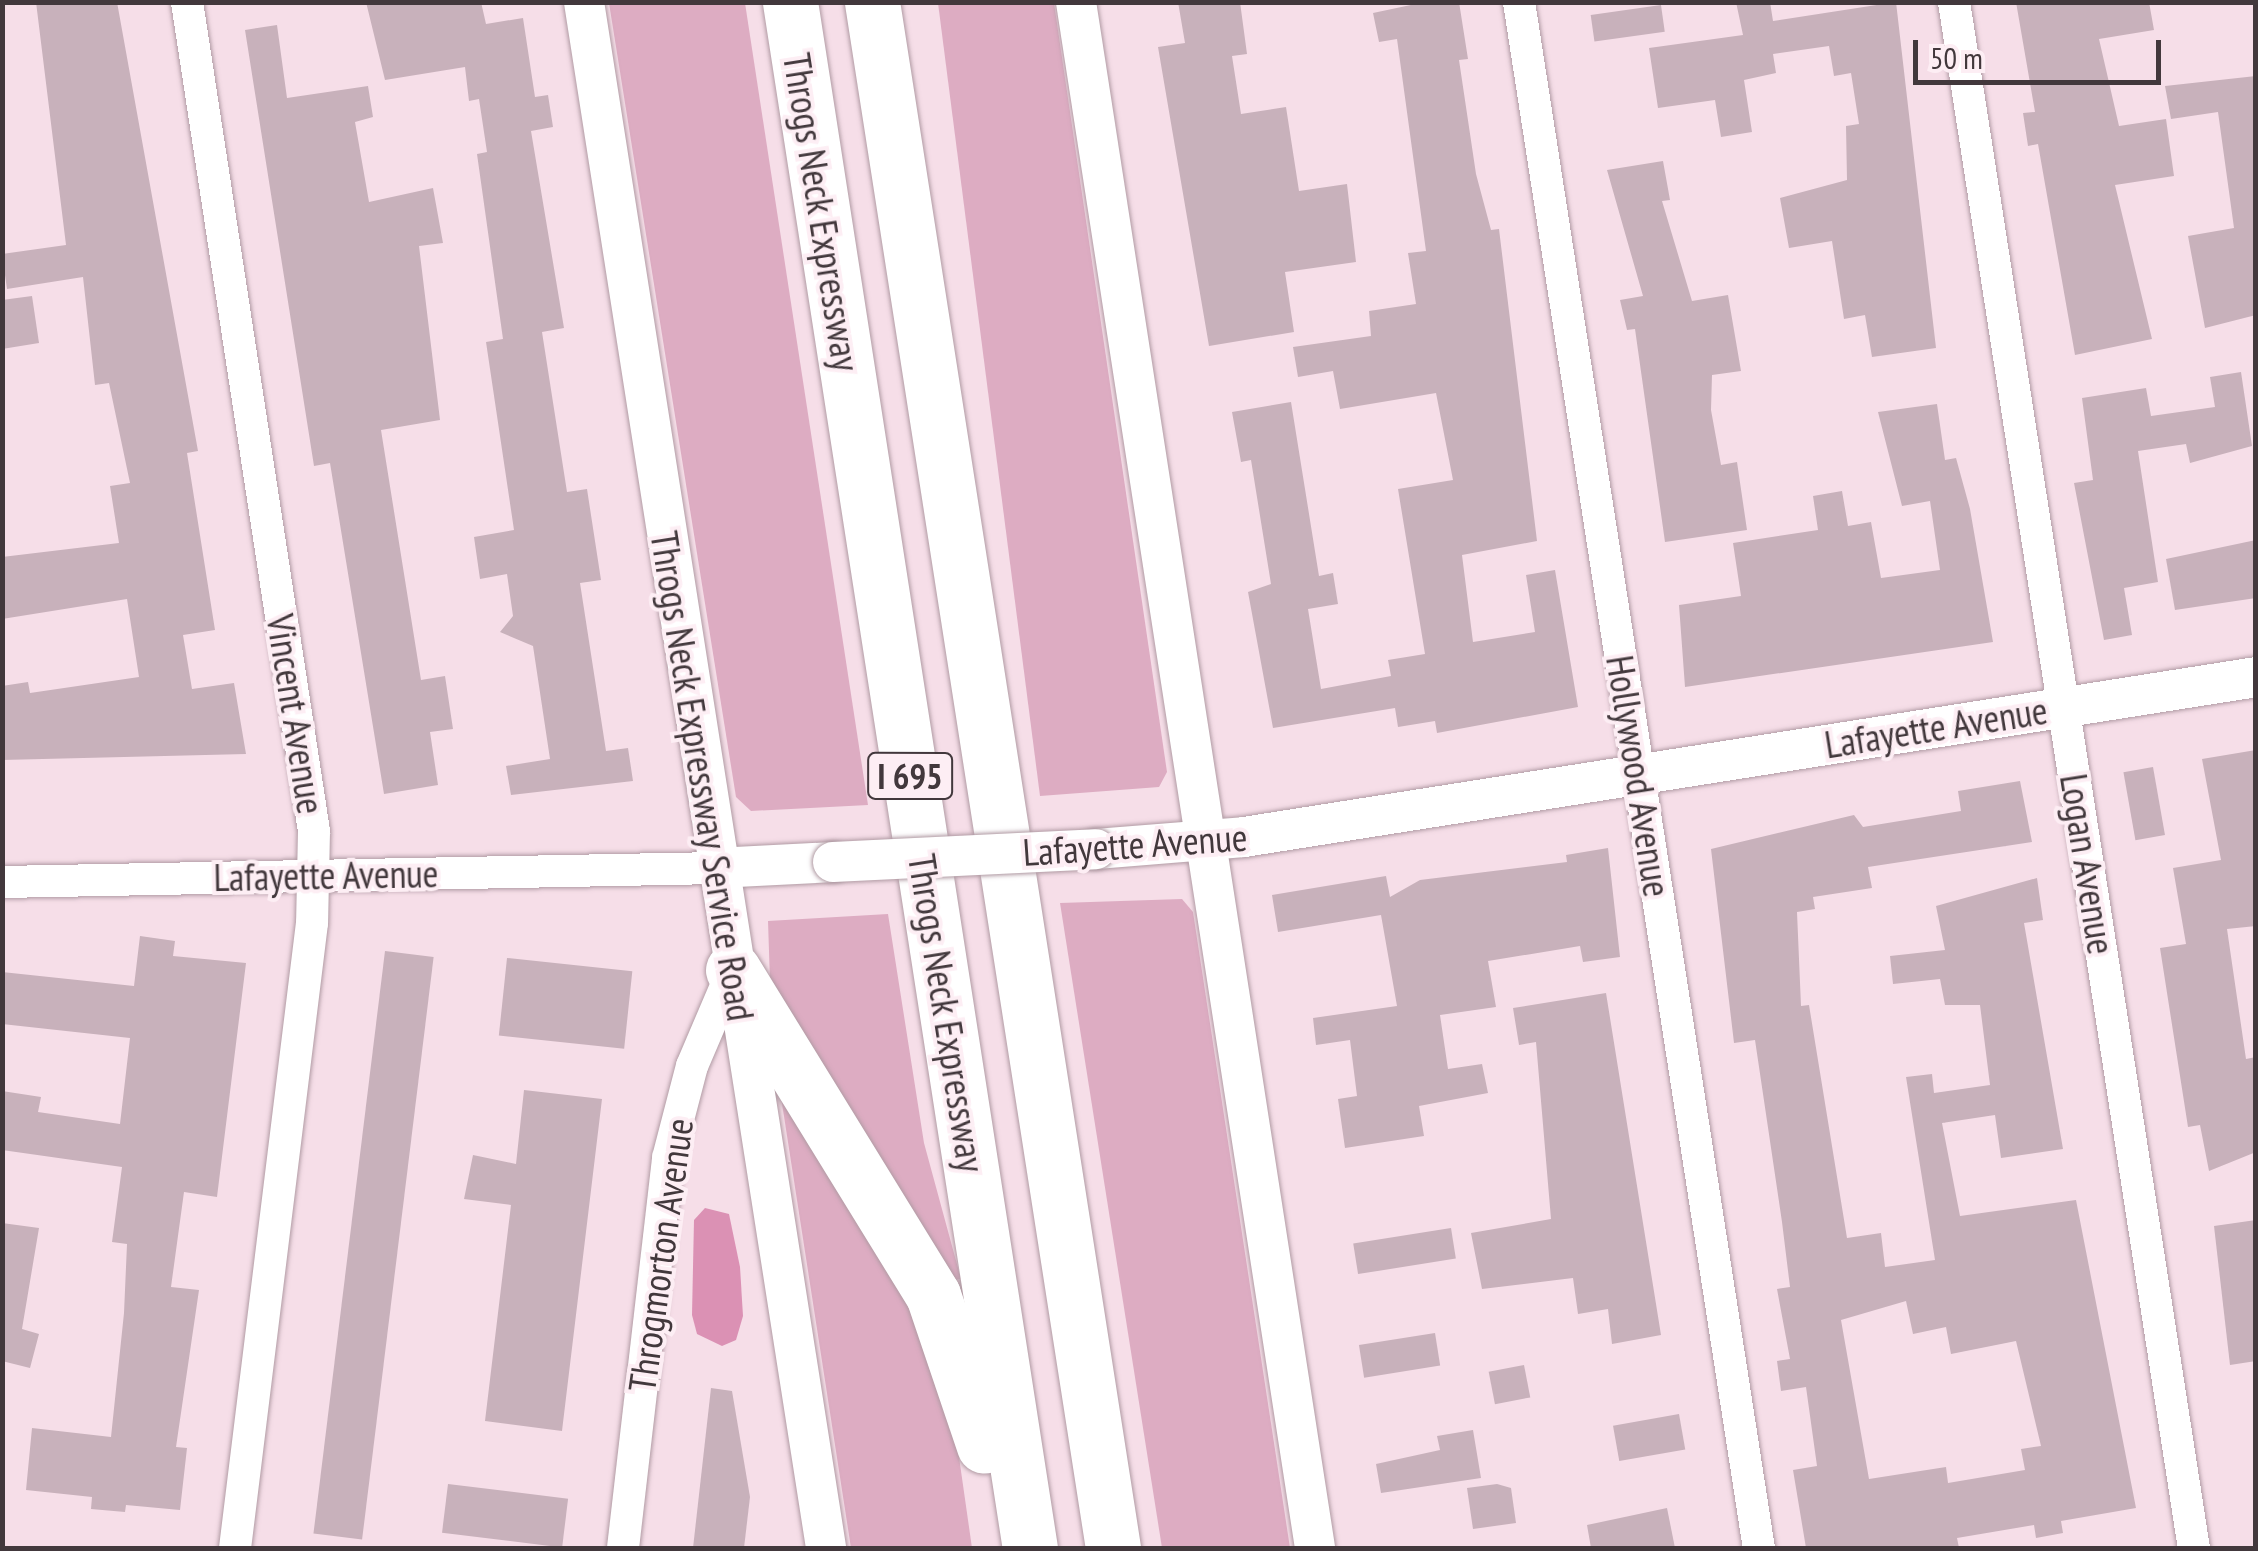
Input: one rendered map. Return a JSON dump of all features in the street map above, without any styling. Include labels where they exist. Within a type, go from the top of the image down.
[{"type":"highway","name":"Throgs Neck Expressway","points":[[790,2],[1030,1548]]},
{"type":"highway","name":"I 695","points":[[872,2],[1113,1548]]},
{"type":"highway","points":[[889,111],[897,2]]},
{"type":"highway","points":[[732,970],[945,1318],[1010,1548]]},
{"type":"street","name":"Vincent Avenue","points":[[187,2],[314,876],[235,1548]]},
{"type":"street","name":"Throgs Neck Expressway Service Road","points":[[584,2],[716,868],[826,1548]]},
{"type":"street","points":[[1076,2],[1315,1548]]},
{"type":"street","name":"Hollywood Avenue","points":[[1519,2],[1759,1548]]},
{"type":"street","name":"Logan Avenue","points":[[1954,2],[2194,1548]]},
{"type":"street","name":"Lafayette Avenue","points":[[2,882],[716,868],[1206,842],[2256,677]]},
{"type":"street","name":"Throgmorton Avenue","points":[[623,1548],[668,1158],[732,970]]},
{"type":"shaded area","points":[[609,3],[745,3],[868,805],[751,811],[736,797]]},
{"type":"shaded area","points":[[938,3],[1054,3],[1167,772],[1159,787],[1040,796]]},
{"type":"shaded area","points":[[1182,899],[1193,912],[1290,1548],[1162,1548],[1060,903]]},
{"type":"shaded area","points":[[888,914],[924,1143],[961,1279],[944,1281],[770,982],[768,921]]},
{"type":"shaded area","points":[[781,1097],[944,1352],[972,1548],[851,1548]]},
{"type":"shaded area","points":[[705,1208],[729,1214],[740,1267],[743,1316],[736,1340],[722,1346],[697,1334],[692,1315],[694,1220]]},
{"type":"building","points":[[36,2],[117,2],[198,451],[187,453],[215,630],[183,635],[192,689],[234,683],[246,754],[2,760],[2,686],[28,682],[30,693],[139,677],[127,599],[2,619],[2,557],[119,543],[110,486],[130,483],[109,383],[95,385],[83,277],[7,289],[2,254],[66,245]]},
{"type":"building","points":[[366,2],[481,2],[486,24],[523,18],[535,97],[548,95],[553,127],[531,131],[564,328],[542,332],[567,492],[587,489],[601,580],[580,583],[606,751],[628,748],[633,781],[511,795],[506,766],[550,759],[533,646],[500,632],[513,616],[507,574],[480,579],[474,537],[514,530],[486,342],[503,339],[477,154],[487,152],[479,99],[469,101],[465,67],[385,80]]},
{"type":"building","points":[[1178,2],[1240,2],[1247,54],[1232,56],[1241,114],[1286,107],[1299,191],[1347,184],[1356,262],[1285,272],[1294,332],[1209,346],[1158,47],[1185,43]]},
{"type":"building","points":[[1425,2],[1459,2],[1468,59],[1459,60],[1476,174],[1491,230],[1499,229],[1537,541],[1462,555],[1473,642],[1535,632],[1526,575],[1555,570],[1578,707],[1437,733],[1435,721],[1398,727],[1395,708],[1273,728],[1248,592],[1271,584],[1251,460],[1241,462],[1232,412],[1291,402],[1319,576],[1333,573],[1338,604],[1308,609],[1321,689],[1391,676],[1388,660],[1425,654],[1398,489],[1453,480],[1436,393],[1340,409],[1333,371],[1298,377],[1293,347],[1371,336],[1369,311],[1416,304],[1408,253],[1426,251],[1397,39],[1379,42],[1373,13]]},
{"type":"building","points":[[1736,2],[1770,2],[1773,21],[1896,2],[1936,348],[1872,357],[1865,315],[1844,319],[1832,241],[1789,248],[1780,198],[1847,180],[1846,126],[1859,124],[1851,73],[1834,76],[1829,46],[1773,54],[1776,73],[1744,80],[1752,132],[1721,137],[1715,100],[1658,108],[1649,48],[1743,35]]},
{"type":"building","points":[[2016,2],[2149,2],[2154,30],[2099,39],[2119,126],[2166,119],[2174,176],[2115,185],[2152,339],[2075,355],[2038,144],[2028,146],[2023,113],[2035,112]]},
{"type":"building","points":[[1661,5],[1665,32],[1594,42],[1591,15]]},
{"type":"building","points":[[277,25],[287,98],[368,86],[373,117],[355,122],[369,202],[433,188],[443,243],[419,246],[440,420],[381,430],[421,680],[445,676],[453,729],[430,732],[438,785],[384,794],[330,463],[314,466],[245,30]]},
{"type":"building","points":[[2256,76],[2256,315],[2205,328],[2188,236],[2234,228],[2218,112],[2171,119],[2165,86]]},
{"type":"building","points":[[1663,161],[1670,200],[1662,201],[1692,301],[1728,295],[1741,371],[1712,375],[1711,410],[1721,465],[1737,462],[1747,530],[1665,542],[1635,329],[1627,330],[1620,300],[1643,296],[1607,170]]},
{"type":"building","points":[[32,296],[39,343],[2,349],[2,300]]},
{"type":"building","points":[[2241,372],[2252,446],[2190,463],[2186,444],[2138,451],[2158,582],[2124,588],[2132,635],[2104,640],[2074,483],[2093,480],[2082,398],[2146,388],[2151,416],[2215,407],[2210,377]]},
{"type":"building","points":[[1937,404],[1945,460],[1956,458],[1970,509],[1993,642],[1685,687],[1679,605],[1741,596],[1733,543],[1818,530],[1813,496],[1842,491],[1848,526],[1871,522],[1881,578],[1940,570],[1930,501],[1902,506],[1878,412]]},
{"type":"building","points":[[2256,540],[2256,598],[2175,610],[2166,559]]},
{"type":"building","points":[[2256,750],[2256,926],[2227,929],[2246,1059],[2256,1057],[2256,1152],[2209,1171],[2200,1125],[2188,1127],[2160,948],[2186,944],[2173,868],[2221,860],[2202,759]]},
{"type":"building","points":[[2153,767],[2165,835],[2135,840],[2123,772]]},
{"type":"building","points":[[2020,781],[2032,842],[1868,867],[1872,888],[1813,897],[1815,909],[1797,912],[1801,1006],[1809,1005],[1847,1238],[1881,1233],[1885,1267],[1935,1260],[1906,1077],[1932,1074],[1934,1093],[1990,1085],[1980,1005],[1945,1005],[1940,979],[1893,984],[1890,956],[1945,950],[1936,906],[2037,878],[2043,920],[2024,923],[2063,1149],[2001,1158],[1995,1115],[1942,1123],[1960,1216],[2076,1200],[2136,1508],[2061,1521],[2063,1533],[2036,1538],[2034,1525],[1957,1538],[1959,1548],[1806,1548],[1793,1470],[1817,1466],[1806,1387],[1781,1391],[1777,1361],[1790,1359],[1777,1289],[1790,1287],[1782,1222],[1755,1040],[1734,1043],[1711,849],[1854,815],[1863,827],[1961,811],[1958,791]],"holes":[[[1906,1301],[1913,1334],[1946,1327],[1951,1354],[2016,1341],[2041,1446],[2021,1449],[2025,1470],[1948,1483],[1946,1467],[1869,1479],[1841,1320]]]},
{"type":"building","points":[[1608,848],[1620,957],[1583,962],[1580,946],[1488,961],[1496,1007],[1440,1015],[1448,1069],[1482,1064],[1488,1093],[1419,1106],[1424,1136],[1345,1148],[1338,1099],[1357,1096],[1350,1040],[1316,1045],[1313,1018],[1397,1006],[1381,915],[1278,932],[1272,895],[1386,876],[1390,897],[1420,880],[1567,862],[1566,855]]},
{"type":"building","points":[[140,936],[175,941],[173,956],[246,963],[217,1197],[184,1192],[171,1287],[199,1290],[176,1447],[187,1448],[180,1510],[126,1505],[125,1512],[91,1509],[92,1497],[26,1490],[32,1428],[111,1437],[127,1244],[112,1242],[122,1167],[2,1150],[2,1091],[41,1097],[38,1112],[120,1124],[130,1038],[2,1024],[2,972],[134,986]]},
{"type":"building","points":[[385,951],[434,957],[362,1540],[313,1534]]},
{"type":"building","points":[[507,958],[632,971],[624,1049],[499,1036]]},
{"type":"building","points":[[1606,993],[1661,1335],[1612,1344],[1608,1309],[1578,1314],[1573,1278],[1482,1289],[1471,1233],[1551,1219],[1536,1042],[1519,1045],[1513,1008]]},
{"type":"building","points":[[524,1090],[602,1099],[562,1431],[485,1421],[511,1205],[464,1199],[473,1155],[516,1164]]},
{"type":"building","points":[[2256,1220],[2256,1361],[2230,1365],[2214,1226]]},
{"type":"building","points":[[2,1223],[39,1228],[22,1329],[39,1334],[30,1368],[2,1361]]},
{"type":"building","points":[[1451,1228],[1456,1259],[1358,1274],[1353,1243]]},
{"type":"building","points":[[1435,1333],[1440,1366],[1364,1378],[1359,1345]]},
{"type":"building","points":[[1524,1365],[1530,1397],[1495,1404],[1489,1372]]},
{"type":"building","points":[[711,1388],[732,1391],[750,1497],[744,1548],[693,1548]]},
{"type":"building","points":[[1679,1414],[1685,1449],[1619,1461],[1613,1426]]},
{"type":"building","points":[[1473,1430],[1481,1478],[1381,1493],[1376,1464],[1440,1450],[1437,1436]]},
{"type":"building","points":[[448,1484],[568,1499],[562,1547],[442,1533]]},
{"type":"building","points":[[1497,1484],[1511,1488],[1516,1523],[1473,1529],[1467,1488]]},
{"type":"building","points":[[1667,1508],[1675,1548],[1591,1548],[1587,1525]]}]
